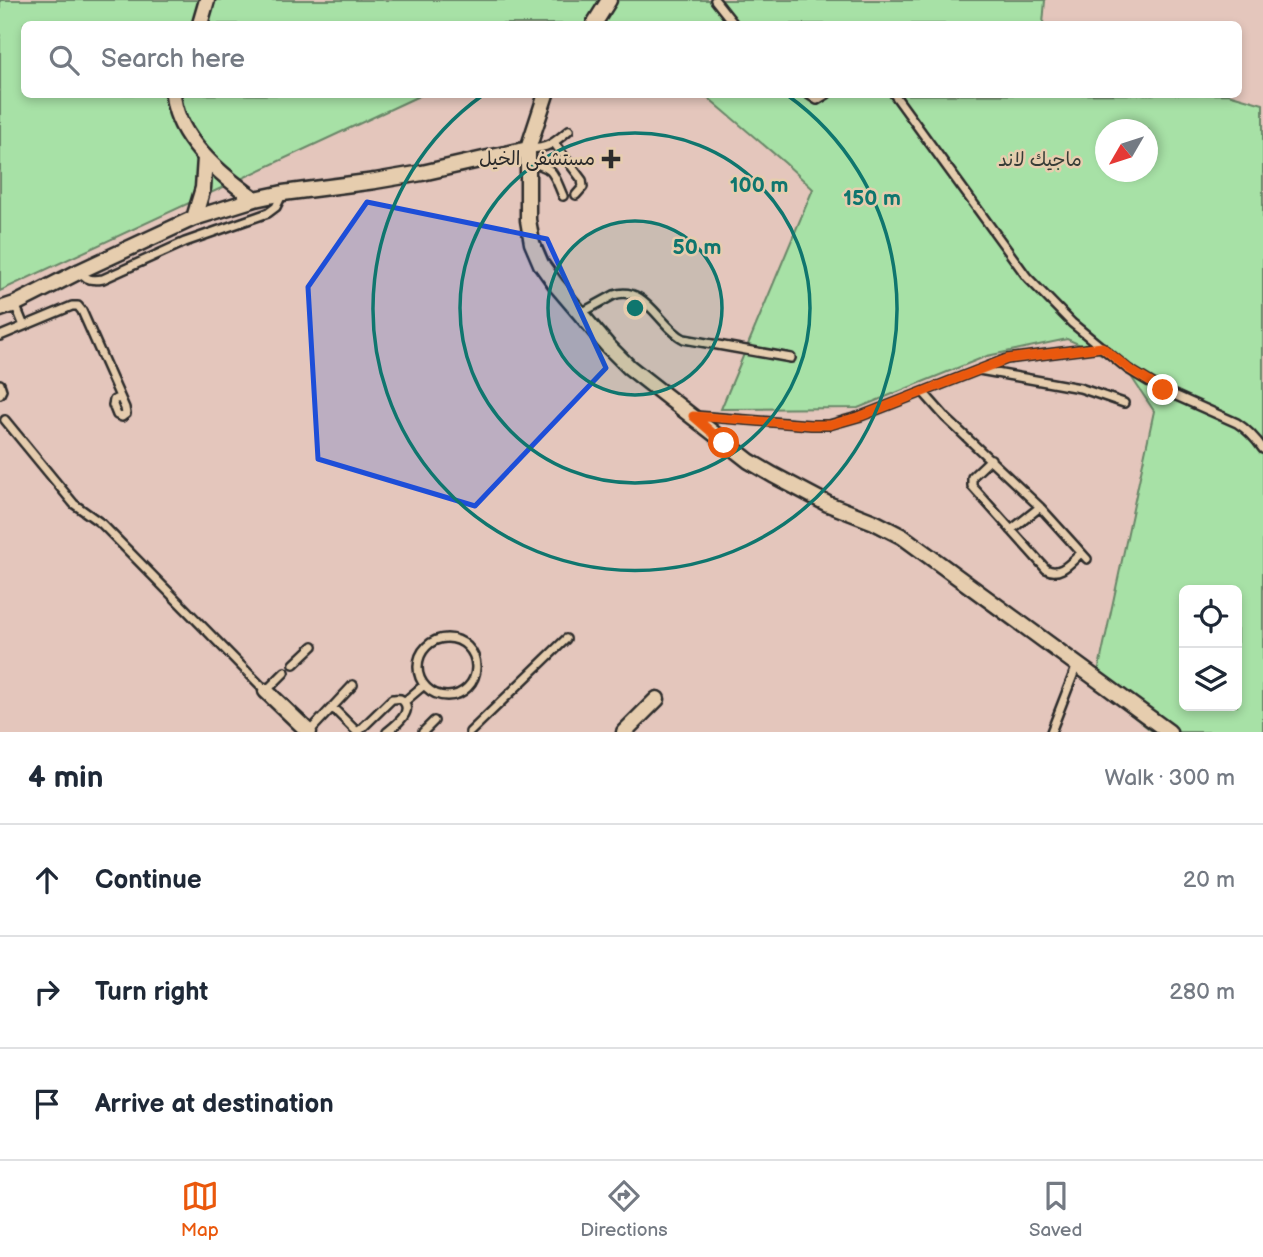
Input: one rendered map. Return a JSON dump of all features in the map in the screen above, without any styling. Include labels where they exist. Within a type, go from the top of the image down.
[{"type":"street","points":[[201,21],[207,0]]},
{"type":"street","points":[[596,21],[609,0]]},
{"type":"street","points":[[173,98],[177,115],[205,158],[255,199]]},
{"type":"street","points":[[545,98],[528,156],[528,220],[532,243],[541,264],[607,345],[629,367],[749,461],[828,503],[897,533],[1169,732]]},
{"type":"street","points":[[0,309],[194,218],[255,199],[528,156]]},
{"type":"street","points":[[194,218],[203,188],[205,158]]},
{"type":"street","points":[[266,691],[309,732]]},
{"type":"street","points":[[624,732],[657,699]]},
{"type":"lane","points":[[715,0],[732,21]]},
{"type":"lane","points":[[897,98],[1027,276],[1073,323],[1129,369],[1163,390],[1245,428],[1263,449]]},
{"type":"lane","points":[[528,156],[554,143],[569,130]]},
{"type":"lane","points":[[554,143],[582,180],[583,187],[576,195]]},
{"type":"lane","points":[[528,156],[550,169],[564,196]]},
{"type":"lane","points":[[80,271],[89,280],[103,279],[185,242],[268,213],[276,207],[283,193]]},
{"type":"lane","points":[[580,314],[614,295],[632,294],[643,300],[684,339],[791,358]]},
{"type":"lane","points":[[15,304],[24,326]]},
{"type":"lane","points":[[0,336],[72,306],[78,306],[120,397]]},
{"type":"lane","points":[[693,416],[830,425],[861,416],[997,362],[1017,357],[1102,347]]},
{"type":"lane","points":[[978,370],[1080,388],[1124,403]]},
{"type":"lane","points":[[0,383],[0,394]]},
{"type":"lane","points":[[923,392],[946,418],[991,459],[1040,507],[1084,556],[1059,571],[1049,571],[972,486],[972,477],[991,459]]},
{"type":"lane","points":[[5,420],[74,504],[102,524],[266,691],[285,672]]},
{"type":"lane","points":[[1011,530],[1040,507]]},
{"type":"lane","points":[[453,639],[470,650],[475,662],[474,676],[462,692],[442,695],[424,685],[418,665],[423,652],[432,642],[453,639]]},
{"type":"lane","points":[[470,732],[566,639]]},
{"type":"lane","points":[[294,664],[313,646]]},
{"type":"lane","points":[[1051,732],[1077,665]]},
{"type":"lane","points":[[309,732],[353,685]]},
{"type":"lane","points":[[404,702],[424,685]]},
{"type":"lane","points":[[332,707],[358,732],[393,699],[399,699],[407,708],[405,714],[387,732]]},
{"type":"lane","points":[[423,732],[434,721]]},
{"type":"highlighted area","points":[[367,202],[547,239],[606,368],[475,506],[318,459],[308,287]]},
{"type":"green space","points":[[0,0],[1045,0],[1043,21],[21,21],[21,98],[415,98],[0,291]]},
{"type":"green space","name":"ماجيك لاند","points":[[709,98],[1242,98],[1263,104],[1263,732],[1153,732],[1095,686],[1154,411],[1122,363],[1067,339],[987,356],[858,408],[721,409],[813,189]]},
{"type":"place","name":"مستشفى الخيل","points":[[611,159]]},
{"type":"route","points":[[724,443],[693,416],[830,425],[861,416],[988,365],[1017,357],[1102,347],[1129,369],[1163,390]]}]
